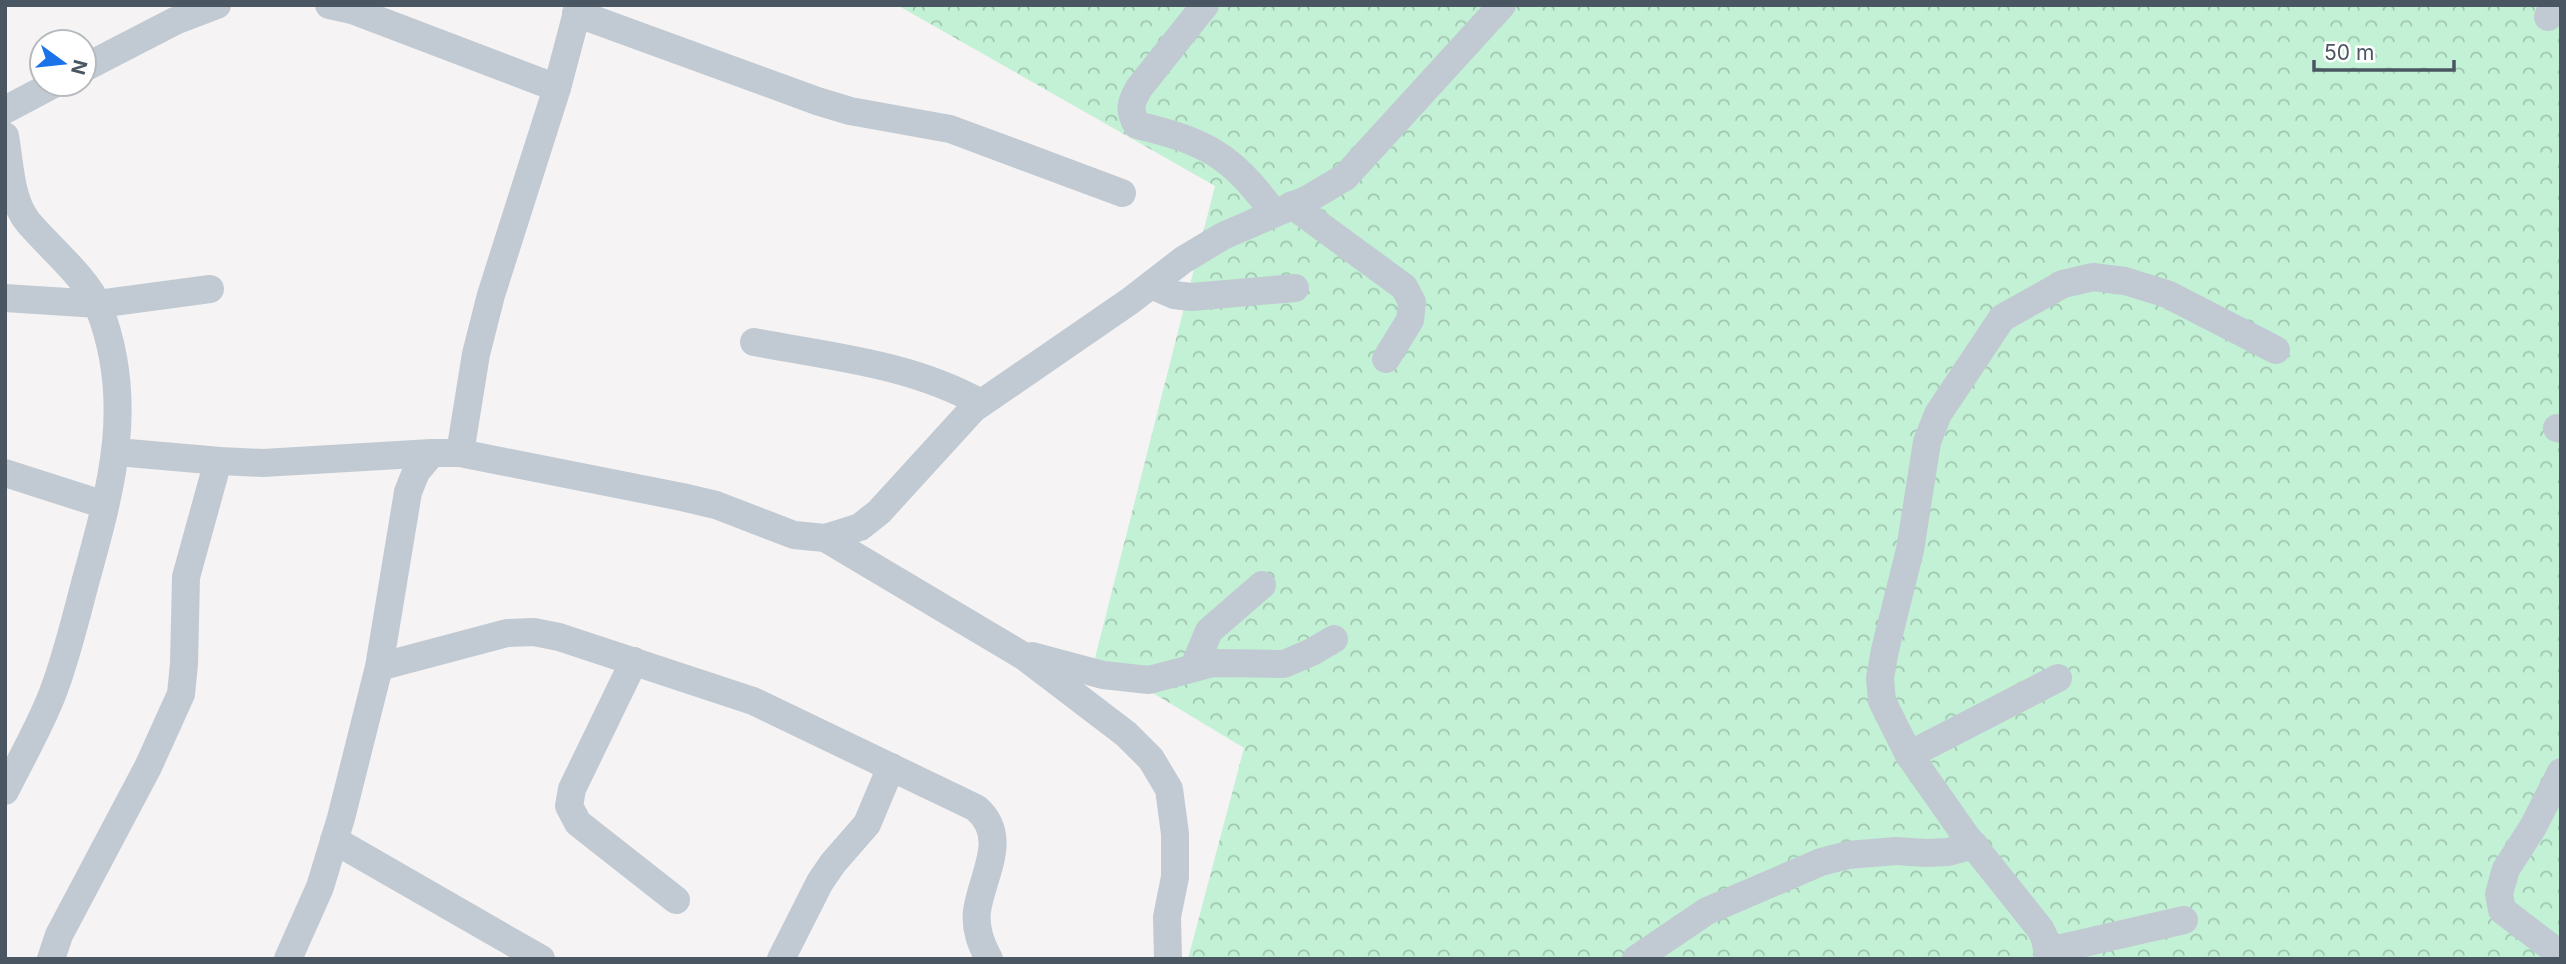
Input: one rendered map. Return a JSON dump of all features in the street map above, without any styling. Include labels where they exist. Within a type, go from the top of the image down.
[{"type":"street","points":[[98,61],[175,21],[217,5]]},
{"type":"street","points":[[329,5],[352,10],[557,88]]},
{"type":"street","points":[[1206,5],[1139,88],[1131,103],[1131,115],[1137,125],[1181,136],[1209,148],[1283,209],[1404,287],[1412,302],[1410,320],[1386,359]]},
{"type":"street","points":[[117,452],[263,463],[460,453],[716,505],[794,535],[825,538],[860,527],[879,512],[981,403],[1184,260],[1223,236],[1308,199],[1345,177],[1502,5]]},
{"type":"street","points":[[460,453],[476,354],[491,295],[557,88],[577,9],[817,101],[850,111],[950,129],[1122,193]]},
{"type":"street","points":[[5,110],[28,98]]},
{"type":"street","points":[[5,136],[16,199],[27,221],[98,304],[111,343],[118,382],[117,452],[64,663],[51,698],[5,790]]},
{"type":"street","points":[[2184,920],[2049,955],[2041,930],[1974,845],[1909,755],[1882,701],[1880,678],[1910,550],[1927,442],[1938,414],[2002,318],[2063,284],[2092,277],[2125,281],[2167,294],[2276,350]]},
{"type":"street","points":[[1151,285],[1174,295],[1191,297],[1295,288]]},
{"type":"street","points":[[5,298],[98,304],[210,289]]},
{"type":"street","points":[[754,342],[905,371],[952,387],[981,403]]},
{"type":"street","points":[[288,959],[320,887],[379,667],[408,492],[416,472],[432,453]]},
{"type":"street","points":[[51,959],[59,935],[148,766],[181,694],[186,577],[218,461]]},
{"type":"street","points":[[5,472],[105,505]]},
{"type":"street","points":[[825,538],[1016,651],[1126,734],[1151,759],[1169,789],[1175,834],[1175,877],[1167,917],[1168,959]]},
{"type":"street","points":[[1194,667],[1209,631],[1262,585]]},
{"type":"street","points":[[379,667],[507,632],[534,632],[559,637],[753,701],[891,767],[976,808],[986,816],[993,832],[993,852],[977,911],[977,927],[989,959]]},
{"type":"street","points":[[1016,651],[1123,679],[1149,680],[1194,667],[1229,662],[1284,664],[1334,639]]},
{"type":"street","points":[[635,661],[572,789],[569,806],[578,823],[676,900]]},
{"type":"street","points":[[1909,755],[2058,678]]},
{"type":"street","points":[[781,959],[820,882],[867,824],[891,767]]},
{"type":"street","points":[[2561,772],[2533,827],[2506,869],[2499,894],[2502,910],[2561,955]]},
{"type":"street","points":[[334,840],[541,959]]},
{"type":"street","points":[[1636,959],[1707,911],[1821,862],[1848,855],[1884,852],[1948,852],[1974,845]]},
{"type":"green space","points":[[897,5],[2561,5],[2561,959],[1188,959],[1244,748],[1095,658],[1215,186]]}]
